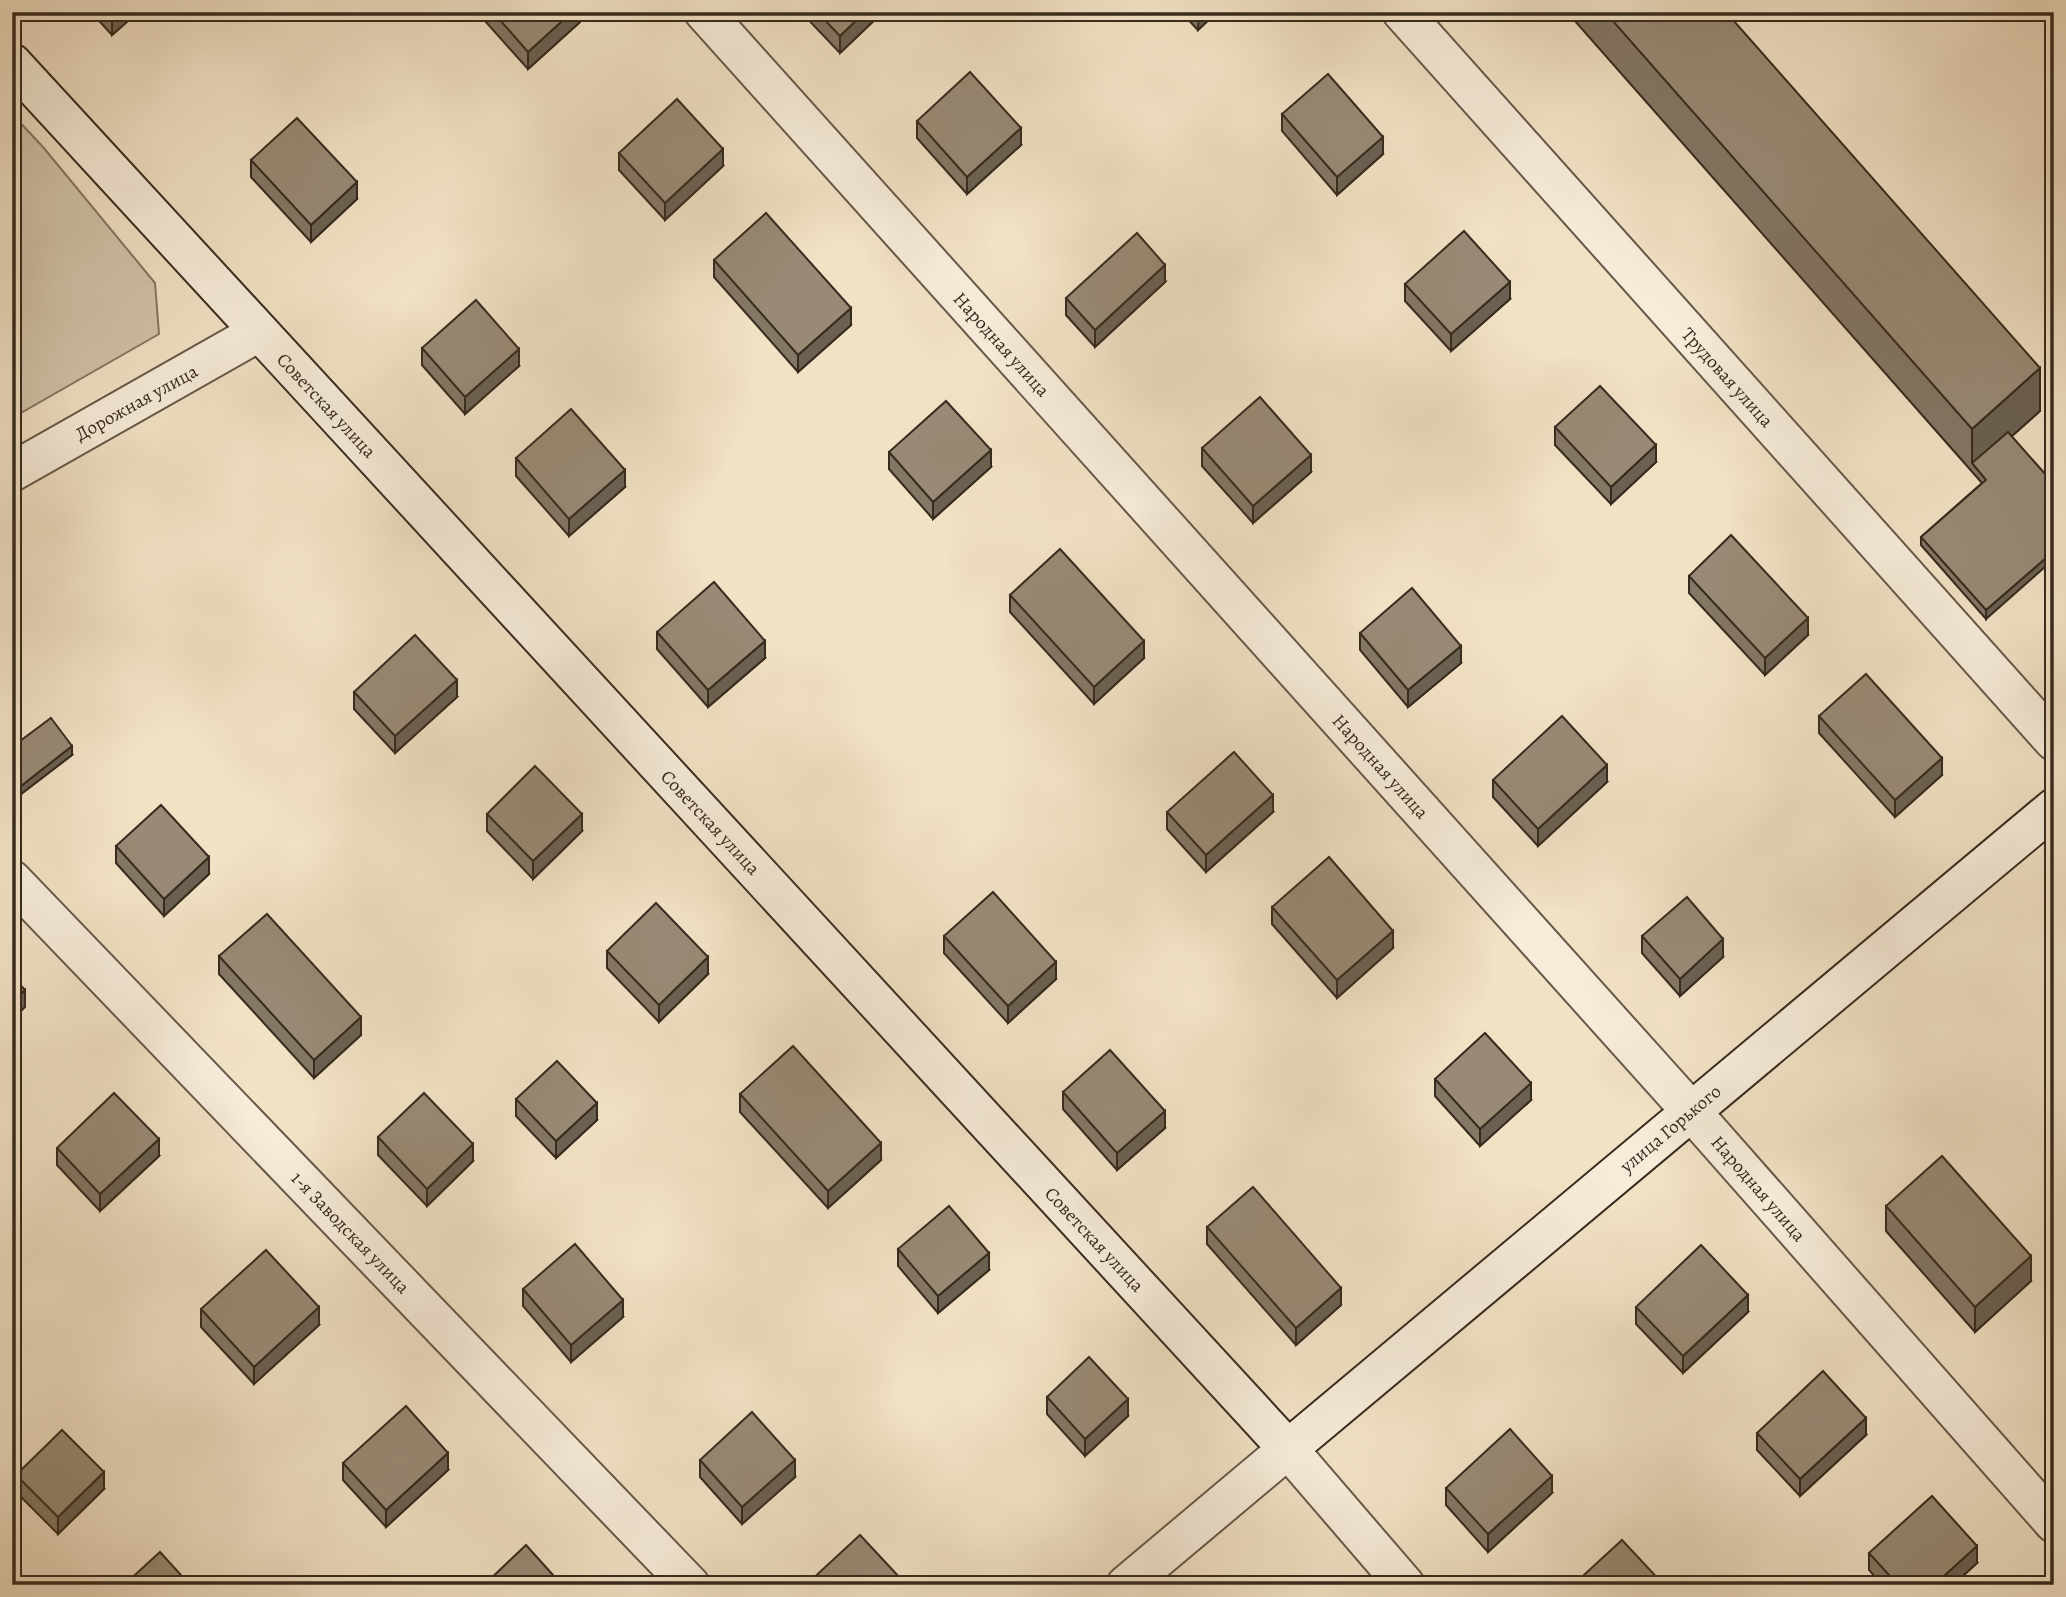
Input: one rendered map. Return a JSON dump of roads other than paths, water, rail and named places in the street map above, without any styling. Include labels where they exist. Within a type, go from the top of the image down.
[{"type":"street","name":"Народная улица","points":[[704,12],[1690,1110],[2054,1523]]},
{"type":"street","name":"Трудовая улица","points":[[1402,12],[2054,741]]},
{"type":"street","name":"Советская улица","points":[[12,63],[1288,1449],[1405,1585]]},
{"type":"street","name":"Дорожная улица","points":[[12,472],[259,332]]},
{"type":"street","name":"улица Горького","points":[[1126,1585],[1690,1110],[2054,808]]},
{"type":"street","name":"1-я Заводская улица","points":[[12,880],[690,1585]]}]
